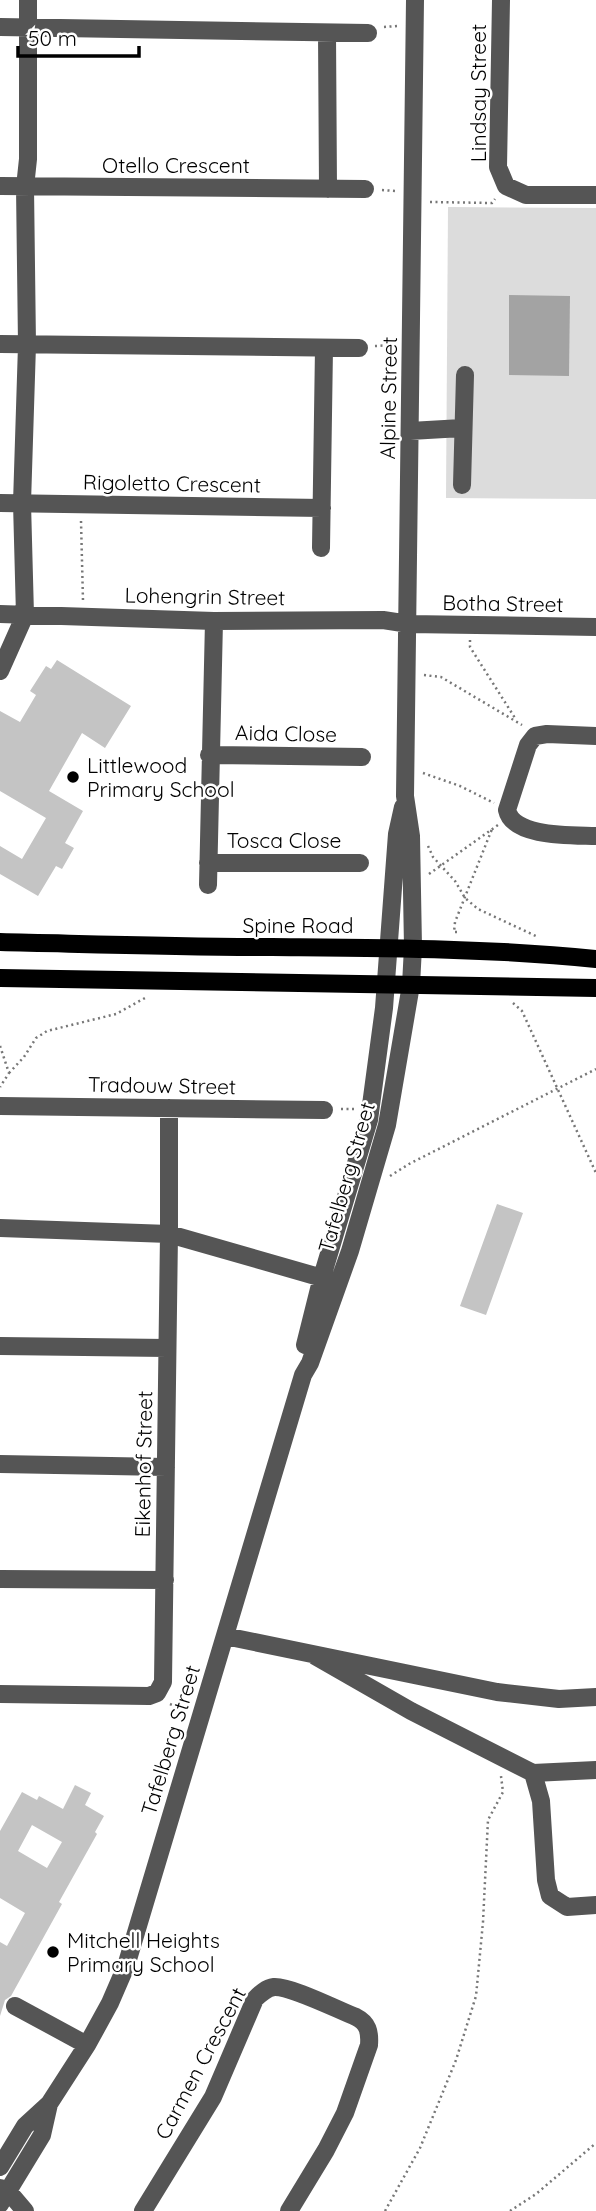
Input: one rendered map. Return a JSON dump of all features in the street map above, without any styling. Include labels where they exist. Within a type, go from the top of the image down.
[{"type":"main road","name":"Spine Road","points":[[0,942],[413,947],[523,951],[596,959]]},
{"type":"main road","points":[[0,978],[596,988]]},
{"type":"street","points":[[0,671],[25,615],[22,503],[27,345],[25,187],[28,159],[28,0]]},
{"type":"street","name":"Alpine Street","points":[[413,947],[411,836],[405,796],[415,0]]},
{"type":"street","name":"Lindsay Street","points":[[501,0],[498,167],[506,186]]},
{"type":"street","points":[[0,27],[368,33]]},
{"type":"street","points":[[327,33],[328,189]]},
{"type":"street","name":"Otello Crescent","points":[[0,186],[365,189]]},
{"type":"street","points":[[506,186],[526,195],[596,195]]},
{"type":"street","points":[[0,344],[362,347]]},
{"type":"street","points":[[321,548],[324,348]]},
{"type":"street","points":[[462,485],[465,375]]},
{"type":"street","points":[[410,431],[462,428]]},
{"type":"street","name":"Rigoletto Crescent","points":[[0,503],[322,508]]},
{"type":"street","name":"Lohengrin Street","points":[[0,614],[214,621],[383,620],[409,624]]},
{"type":"street","points":[[208,885],[214,621]]},
{"type":"street","name":"Botha Street","points":[[409,624],[596,627]]},
{"type":"street","points":[[596,736],[535,736],[528,745],[508,814],[519,826],[551,835],[596,836]]},
{"type":"street","name":"Aida Close","points":[[209,755],[362,757]]},
{"type":"street","name":"Alpine Street","points":[[387,948],[397,834],[405,796]]},
{"type":"street","name":"Tosca Close","points":[[208,863],[360,863]]},
{"type":"street","name":"Tafelberg Street","points":[[330,1280],[350,1251],[387,1125],[411,985],[413,947]]},
{"type":"street","name":"Tafelberg Street","points":[[0,2167],[25,2126],[49,2105],[110,2003],[126,1966],[303,1375],[301,1360],[330,1280],[369,1120],[387,948]]},
{"type":"street","name":"Tradouw Street","points":[[0,1106],[331,1109]]},
{"type":"street","name":"Eikenhof Street","points":[[0,1694],[149,1696],[157,1693],[163,1682],[169,1108]]},
{"type":"street","points":[[0,1228],[169,1234],[330,1280]]},
{"type":"street","points":[[0,1346],[167,1348]]},
{"type":"street","points":[[0,1464],[166,1466]]},
{"type":"street","points":[[0,1578],[165,1580]]},
{"type":"street","points":[[225,1636],[497,1692],[559,1699],[596,1697]]},
{"type":"street","points":[[314,1656],[411,1711],[533,1773],[596,1770]]},
{"type":"street","points":[[533,1773],[541,1801],[550,1896],[567,1907],[596,1905]]},
{"type":"street","name":"Carmen Crescent","points":[[143,2211],[213,2097],[255,1999],[274,1987],[356,2017],[367,2026],[369,2034],[369,2045],[345,2113],[326,2151],[289,2211]]},
{"type":"street","points":[[15,2006],[86,2045]]},
{"type":"street","name":"Tafelberg Street","points":[[2,2198],[42,2135],[49,2105]]},
{"type":"street","points":[[2,2198],[24,2210]]},
{"type":"path","points":[[430,202],[492,203],[506,186]]},
{"type":"path","points":[[362,347],[392,345]]},
{"type":"path","points":[[81,512],[83,608]]},
{"type":"path","points":[[470,639],[471,647],[517,721]]},
{"type":"path","points":[[424,675],[441,677],[517,721],[535,736]]},
{"type":"path","points":[[422,877],[492,829],[508,814],[460,786],[423,773]]},
{"type":"path","points":[[454,932],[492,829]]},
{"type":"path","points":[[428,845],[433,857],[455,881],[465,898],[485,913],[538,937]]},
{"type":"path","points":[[0,1087],[36,1038],[47,1031],[116,1014],[133,1007],[149,994]]},
{"type":"path","points":[[502,1000],[514,1003],[522,1011],[596,1172]]},
{"type":"path","points":[[0,1046],[9,1073]]},
{"type":"path","points":[[381,1182],[409,1164],[596,1069]]},
{"type":"path","points":[[331,1109],[360,1109]]},
{"type":"path","points":[[385,2211],[420,2148],[456,2060],[476,1996],[488,1820],[503,1792],[498,1755]]},
{"type":"path","points":[[510,2211],[536,2194],[596,2143]]},
{"type":"shaded area","points":[[448,207],[596,208],[596,499],[446,498]]},
{"type":"shaded area","points":[[509,295],[570,296],[569,376],[509,375]]},
{"type":"building","points":[[57,660],[131,706],[105,748],[82,733],[49,791],[83,811],[65,843],[74,848],[62,869],[56,866],[38,896],[0,874],[0,846],[22,859],[46,818],[0,791],[0,711],[20,722],[36,695],[30,691],[46,666],[51,669]]},
{"type":"building","points":[[497,1204],[523,1213],[486,1315],[460,1306]]},
{"type":"building","points":[[75,1785],[91,1793],[85,1805],[104,1816],[95,1832],[97,1834],[59,1902],[62,1904],[11,1996],[5,2000],[0,2016],[0,1942],[7,1946],[25,1913],[0,1898],[0,1831],[22,1792],[37,1800],[39,1796],[63,1809]],"holes":[[[32,1825],[62,1842],[47,1868],[18,1851]]]},
{"type":"place","name":"Littlewood Primary School","points":[[73,777]]},
{"type":"place","name":"Mitchell Heights Primary School","points":[[53,1952]]}]
